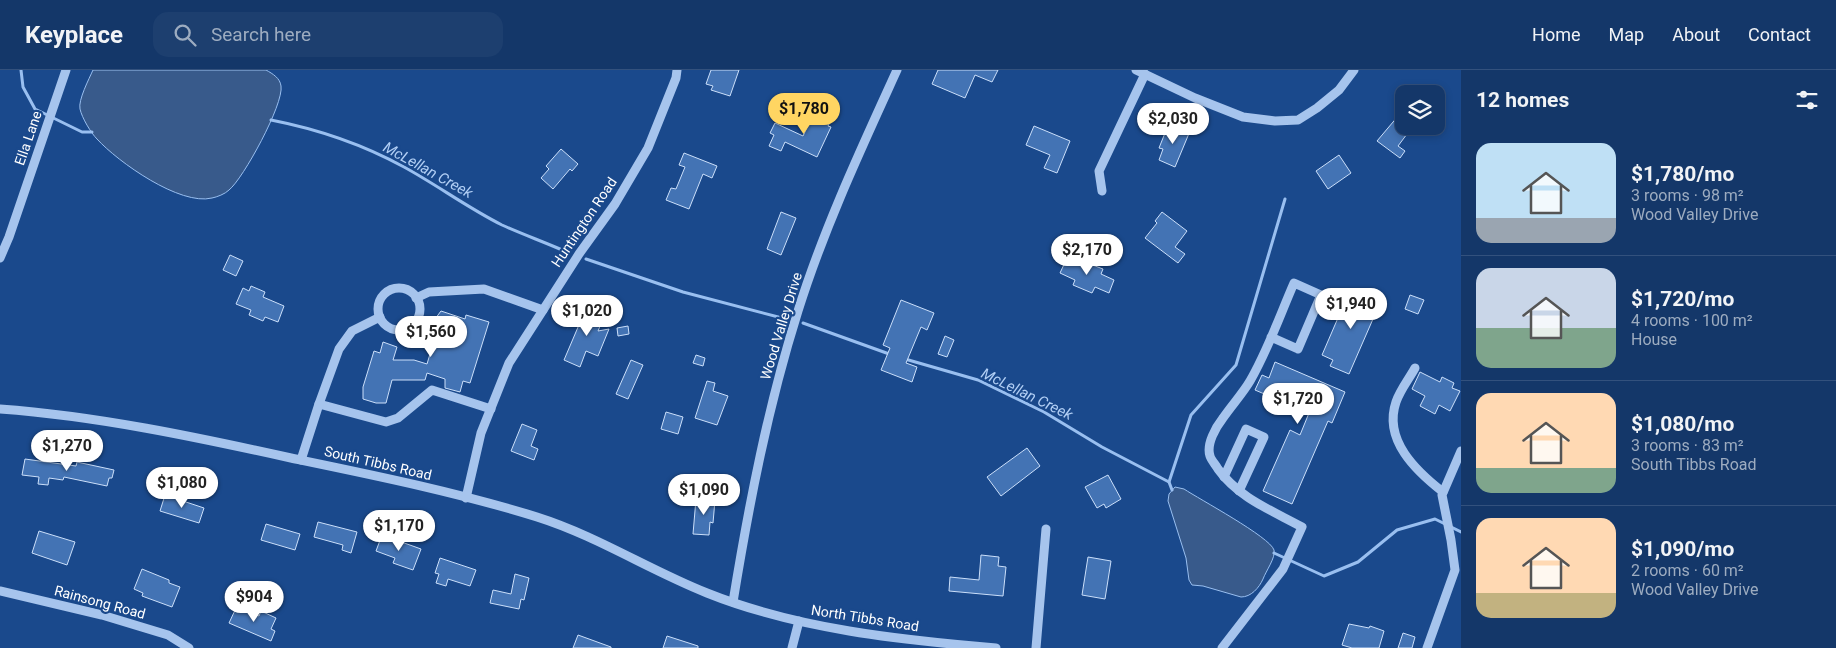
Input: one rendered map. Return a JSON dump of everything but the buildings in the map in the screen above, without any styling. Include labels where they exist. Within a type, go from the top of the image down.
[{"type":"street","name":"Ella Lane","points":[[0,258],[3,242],[66,70]]},
{"type":"street","name":"Huntington Road","points":[[466,498],[481,433],[509,363],[579,254],[615,204],[648,148],[676,78],[677,70]]},
{"type":"street","name":"Wood Valley Drive","points":[[733,602],[748,511],[769,415],[798,311],[834,213],[897,70]]},
{"type":"street","points":[[1102,191],[1099,171],[1141,72],[1195,98],[1243,117],[1275,121],[1298,120],[1317,108],[1339,90],[1354,70]]},
{"type":"street","points":[[1222,648],[1283,568],[1302,527],[1259,506],[1239,492],[1224,477],[1210,457],[1210,446],[1217,426],[1250,382],[1294,283],[1321,295],[1298,349],[1271,337]]},
{"type":"street","points":[[392,289],[406,289],[416,298],[419,304],[418,317],[408,327],[395,329],[383,323],[380,317],[379,304],[382,297],[392,289]]},
{"type":"street","points":[[416,298],[428,292],[484,289],[543,310]]},
{"type":"street","points":[[301,460],[339,350],[352,331],[380,317]]},
{"type":"street","points":[[1416,368],[1396,402],[1393,420],[1402,451],[1424,477],[1443,492]]},
{"type":"street","points":[[319,404],[386,422],[398,418],[432,390],[491,408]]},
{"type":"street","name":"South Tibbs Road","points":[[0,409],[39,412],[190,436],[466,498],[536,516],[575,530],[665,574],[733,602]]},
{"type":"street","points":[[1224,477],[1246,429],[1264,437],[1239,492]]},
{"type":"street","points":[[1426,648],[1454,570],[1443,492],[1461,452]]},
{"type":"street","points":[[1036,648],[1046,529]]},
{"type":"street","name":"Rainsong Road","points":[[0,591],[102,615],[149,629],[168,635],[189,648]]},
{"type":"street","name":"North Tibbs Road","points":[[733,602],[768,614],[861,632],[957,645],[996,648]]},
{"type":"street","points":[[792,648],[799,621]]},
{"type":"water","points":[[93,70],[266,70],[278,78],[281,86],[280,95],[270,124],[243,172],[235,183],[221,195],[199,199],[167,189],[150,180],[119,159],[95,136],[87,125],[80,109],[84,90]]},
{"type":"water","points":[[1175,487],[1184,489],[1248,528],[1270,544],[1274,550],[1272,560],[1257,589],[1251,594],[1241,597],[1203,586],[1192,585],[1189,580],[1186,558],[1168,501],[1169,494]]},
{"type":"waterway","name":"McLellan Creek","points":[[21,70],[23,87],[35,109],[82,132],[92,132]]},
{"type":"waterway","name":"McLellan Creek","points":[[271,120],[322,133],[372,151],[416,174],[502,225],[569,253]]},
{"type":"waterway","points":[[1169,482],[1191,415],[1236,365],[1285,199]]},
{"type":"waterway","name":"McLellan Creek","points":[[586,259],[683,292],[786,319]]},
{"type":"waterway","name":"McLellan Creek","points":[[803,323],[892,355]]},
{"type":"waterway","name":"McLellan Creek","points":[[905,359],[978,380],[1044,412],[1102,447],[1169,482],[1172,490]]},
{"type":"waterway","name":"McLellan Creek","points":[[1274,553],[1324,576],[1358,562],[1397,530],[1435,519],[1461,532]]}]
